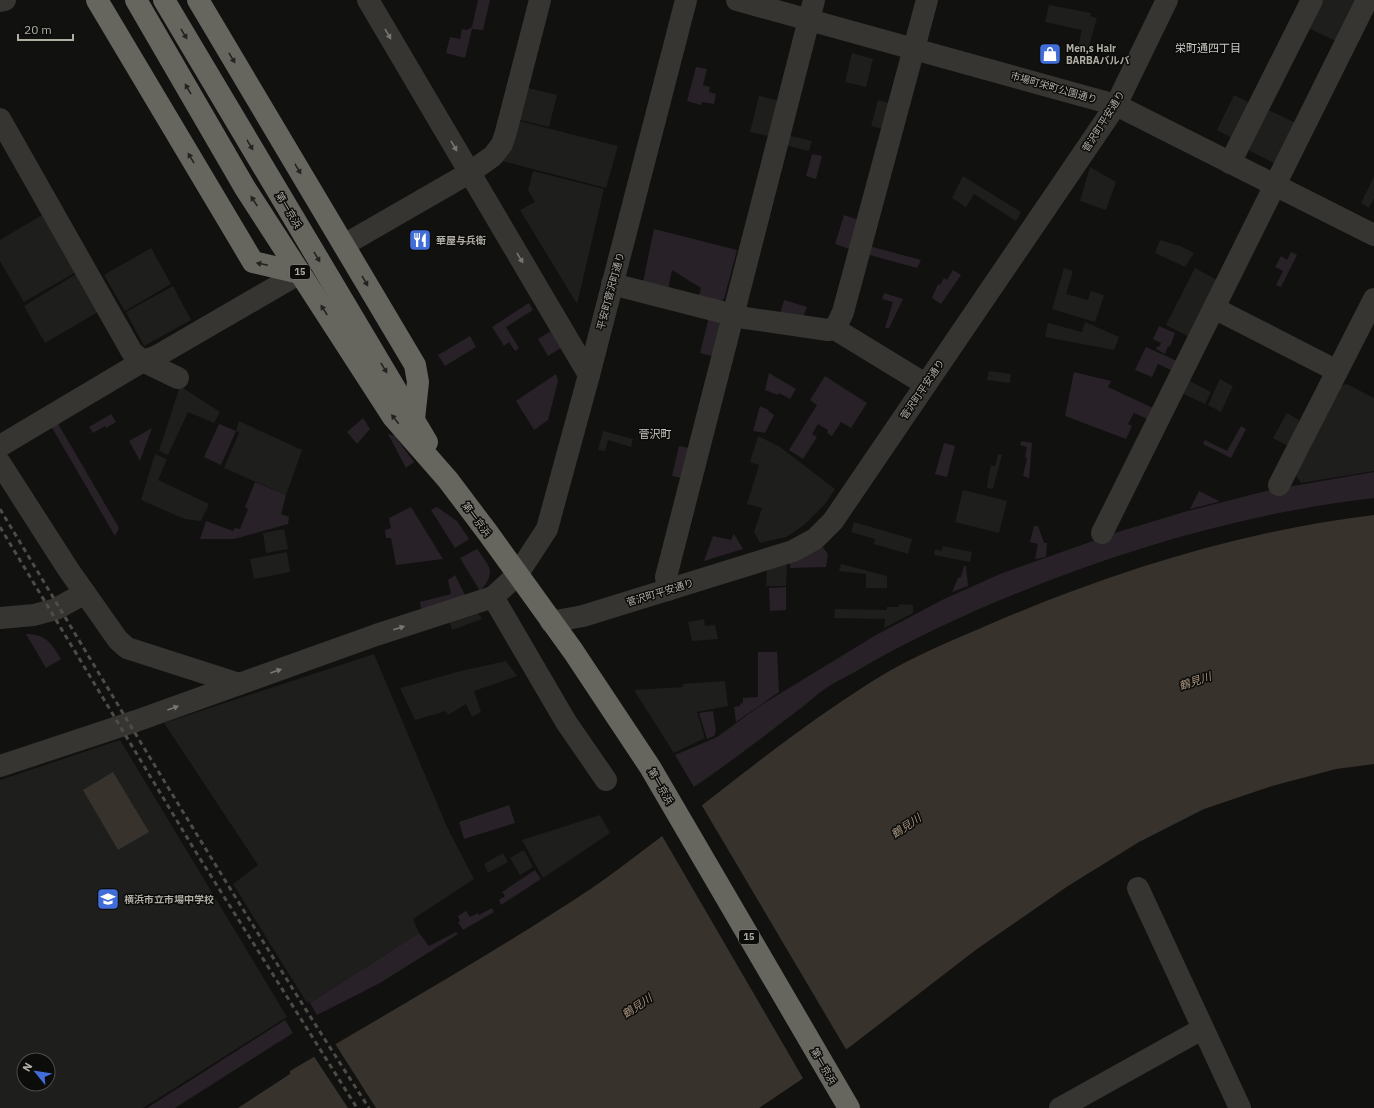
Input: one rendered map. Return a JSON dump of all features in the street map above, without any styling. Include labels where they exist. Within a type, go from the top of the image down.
[{"type":"highway","name":"15","points":[[97,0],[253,262],[300,272]]},
{"type":"highway","name":"第一京浜","points":[[136,0],[245,188],[393,417],[448,480],[573,651],[650,767],[849,1108]]},
{"type":"highway","name":"第一京浜","points":[[164,0],[414,419],[448,480]]},
{"type":"highway","points":[[198,0],[414,365],[418,382],[414,419]]},
{"type":"street","points":[[0,2],[5,0]]},
{"type":"street","points":[[368,0],[589,375]]},
{"type":"street","points":[[344,245],[470,172],[493,156],[502,144],[540,0]]},
{"type":"street","name":"平安町菅沢町通り","points":[[493,597],[517,575],[547,529],[589,375],[686,0]]},
{"type":"street","name":"市場町栄町公園通り","points":[[738,0],[811,10],[915,49],[1116,105],[1374,235]]},
{"type":"street","points":[[835,329],[843,312],[927,0]]},
{"type":"street","name":"菅沢町平安通り","points":[[551,622],[583,616],[793,551],[815,539],[833,521],[1116,105],[1167,0]]},
{"type":"street","points":[[1230,162],[1312,0]]},
{"type":"street","points":[[1102,533],[1367,0]]},
{"type":"street","points":[[668,590],[666,577],[732,314],[811,10]]},
{"type":"street","points":[[0,119],[132,352],[143,361],[178,378]]},
{"type":"street","points":[[0,446],[143,361],[157,356],[300,272]]},
{"type":"street","points":[[612,284],[732,314],[828,330],[835,329],[925,384]]},
{"type":"street","points":[[1279,485],[1374,299]]},
{"type":"street","points":[[1214,308],[1337,371]]},
{"type":"street","points":[[0,463],[9,495],[85,592],[118,640],[127,648],[239,684]]},
{"type":"street","points":[[0,618],[33,615],[56,609],[85,592]]},
{"type":"street","points":[[0,766],[136,721],[376,635],[493,597],[566,722],[606,780]]},
{"type":"street","points":[[1138,888],[1202,1029],[1240,1108]]},
{"type":"street","points":[[1060,1108],[1202,1029]]},
{"type":"shaded area","points":[[478,0],[490,0],[483,30],[472,29],[465,58],[446,53],[450,37],[460,39],[462,29],[467,30],[472,27]]},
{"type":"shaded area","points":[[1322,0],[1356,0],[1336,41],[1308,28]]},
{"type":"shaded area","points":[[1049,5],[1091,13],[1090,16],[1097,18],[1088,49],[1078,47],[1082,30],[1045,22]]},
{"type":"shaded area","points":[[852,53],[873,59],[866,87],[845,82]]},
{"type":"shaded area","points":[[696,67],[707,69],[703,85],[710,87],[709,92],[716,94],[714,104],[702,102],[701,105],[687,101]]},
{"type":"shaded area","points":[[524,87],[557,95],[549,127],[516,119]]},
{"type":"shaded area","points":[[1234,95],[1252,104],[1234,139],[1217,130]]},
{"type":"shaded area","points":[[759,96],[777,100],[768,136],[750,132]]},
{"type":"shaded area","points":[[878,100],[890,103],[883,129],[871,126]]},
{"type":"shaded area","points":[[1266,109],[1296,123],[1276,164],[1246,149]]},
{"type":"shaded area","points":[[515,120],[618,146],[606,188],[498,160]]},
{"type":"shaded area","points":[[787,135],[812,141],[809,151],[785,145]]},
{"type":"shaded area","points":[[812,154],[822,156],[816,179],[806,176]]},
{"type":"shaded area","points":[[1090,167],[1116,182],[1106,210],[1080,201]]},
{"type":"shaded area","points":[[533,171],[604,189],[577,304],[520,210],[535,202],[528,190]]},
{"type":"shaded area","points":[[963,176],[1021,212],[1016,221],[974,194],[966,207],[952,198]]},
{"type":"shaded area","points":[[1374,177],[1374,198],[1369,208],[1361,203]]},
{"type":"shaded area","points":[[42,215],[76,272],[24,302],[0,261],[0,240]]},
{"type":"shaded area","points":[[844,215],[859,220],[850,249],[835,244]]},
{"type":"shaded area","points":[[654,229],[737,250],[724,299],[719,302],[699,296],[701,288],[672,270],[668,289],[643,282]]},
{"type":"shaded area","points":[[1160,240],[1180,246],[1194,253],[1185,267],[1155,253]]},
{"type":"shaded area","points":[[869,246],[921,260],[917,268],[866,254]]},
{"type":"shaded area","points":[[151,248],[171,284],[125,311],[104,275]]},
{"type":"shaded area","points":[[1291,252],[1297,255],[1281,287],[1276,285],[1283,271],[1275,267],[1281,256],[1287,260]]},
{"type":"shaded area","points":[[1064,268],[1073,271],[1066,294],[1088,300],[1091,291],[1104,295],[1095,322],[1052,309]]},
{"type":"shaded area","points":[[1195,268],[1219,281],[1190,337],[1166,325]]},
{"type":"shaded area","points":[[953,270],[961,275],[941,304],[932,298],[938,284],[940,285],[944,278],[947,280]]},
{"type":"shaded area","points":[[76,274],[98,312],[45,343],[24,306]]},
{"type":"shaded area","points":[[173,286],[191,320],[144,346],[126,312]]},
{"type":"shaded area","points":[[884,293],[903,299],[889,328],[885,328],[893,302],[882,299]]},
{"type":"shaded area","points":[[784,300],[807,307],[803,317],[780,314]]},
{"type":"shaded area","points":[[529,303],[533,310],[506,327],[519,348],[515,351],[509,342],[504,346],[492,327]]},
{"type":"shaded area","points":[[709,317],[718,320],[720,325],[712,356],[700,353]]},
{"type":"shaded area","points":[[1085,322],[1119,337],[1114,350],[1045,337],[1048,323],[1082,332]]},
{"type":"shaded area","points":[[1159,326],[1175,333],[1170,347],[1168,346],[1165,354],[1156,349],[1161,343],[1153,339]]},
{"type":"shaded area","points":[[551,331],[561,348],[548,356],[538,339]]},
{"type":"shaded area","points":[[470,336],[476,347],[445,366],[438,355]]},
{"type":"shaded area","points":[[1146,347],[1177,361],[1173,371],[1158,364],[1152,377],[1135,370]]},
{"type":"shaded area","points":[[989,371],[1011,374],[1010,383],[987,380]]},
{"type":"shaded area","points":[[1074,372],[1111,381],[1108,387],[1153,408],[1147,419],[1134,413],[1128,424],[1132,426],[1126,439],[1065,416]]},
{"type":"shaded area","points":[[769,373],[796,389],[790,399],[779,393],[778,395],[765,390]]},
{"type":"shaded area","points":[[556,374],[558,381],[548,420],[534,430],[516,401]]},
{"type":"shaded area","points":[[825,376],[867,403],[851,428],[841,422],[832,436],[827,433],[828,430],[818,424],[812,434],[817,437],[803,459],[789,450],[817,405],[810,400]]},
{"type":"shaded area","points":[[1186,379],[1211,392],[1205,404],[1179,392]]},
{"type":"shaded area","points":[[1220,379],[1233,386],[1221,412],[1208,405]]},
{"type":"shaded area","points":[[1347,384],[1374,398],[1374,471],[1301,483],[1296,476],[1341,386]]},
{"type":"shaded area","points":[[180,386],[220,412],[214,423],[188,412],[168,455],[159,451]]},
{"type":"shaded area","points":[[760,406],[769,410],[768,411],[774,415],[765,433],[753,431]]},
{"type":"shaded area","points":[[1287,413],[1301,421],[1288,446],[1273,438]]},
{"type":"shaded area","points":[[111,414],[116,422],[93,433],[89,427]]},
{"type":"shaded area","points":[[363,418],[370,429],[357,444],[347,432]]},
{"type":"shaded area","points":[[239,421],[302,450],[286,495],[224,468],[239,433],[236,431]]},
{"type":"shaded area","points":[[57,422],[119,528],[115,536],[51,426]]},
{"type":"shaded area","points":[[219,424],[236,431],[221,465],[204,457]]},
{"type":"shaded area","points":[[1241,426],[1246,429],[1231,458],[1203,444],[1205,440],[1227,451]]},
{"type":"shaded area","points":[[152,428],[140,461],[129,441]]},
{"type":"shaded area","points":[[603,431],[633,439],[631,447],[608,440],[605,451],[598,450]]},
{"type":"shaded area","points":[[388,434],[395,436],[414,462],[406,468]]},
{"type":"shaded area","points":[[758,436],[780,447],[835,489],[825,504],[804,525],[786,537],[760,543],[754,532],[762,508],[747,504],[759,465],[750,462]]},
{"type":"shaded area","points":[[1021,441],[1032,443],[1029,478],[1023,476],[1027,458],[1025,457],[1027,447],[1020,445]]},
{"type":"shaded area","points":[[944,443],[955,446],[947,477],[935,474]]},
{"type":"shaded area","points":[[679,446],[689,448],[682,478],[672,476]]},
{"type":"shaded area","points":[[155,454],[167,459],[158,480],[209,504],[201,521],[185,519],[141,500]]},
{"type":"shaded area","points":[[998,454],[1002,455],[993,489],[987,488],[991,465],[995,466]]},
{"type":"shaded area","points":[[1374,472],[1374,498],[1323,505],[1272,515],[1171,539],[1025,590],[945,624],[868,664],[826,688],[759,740],[694,787],[675,755],[717,737],[761,705],[876,635],[942,600],[1000,574],[1118,532],[1184,512],[1270,490]]},
{"type":"shaded area","points":[[255,482],[286,495],[281,514],[289,517],[288,524],[234,539],[200,539],[206,521],[233,531],[235,528],[240,529],[248,509],[245,507]]},
{"type":"shaded area","points":[[963,490],[1007,501],[999,533],[955,522]]},
{"type":"shaded area","points":[[1199,491],[1219,501],[1190,509]]},
{"type":"shaded area","points":[[411,507],[443,559],[396,565],[391,538],[386,538],[385,530],[391,528],[389,518]]},
{"type":"shaded area","points":[[437,507],[457,521],[469,539],[455,548],[431,510]]},
{"type":"shaded area","points":[[854,522],[912,539],[908,554],[874,544],[875,539],[851,532]]},
{"type":"shaded area","points":[[1034,526],[1038,526],[1044,543],[1047,543],[1046,557],[1035,559],[1038,544],[1030,542]]},
{"type":"shaded area","points":[[284,529],[288,549],[266,553],[263,533]]},
{"type":"shaded area","points":[[734,534],[743,549],[704,561],[713,536],[731,540]]},
{"type":"shaded area","points":[[822,546],[828,554],[826,567],[790,568],[790,563]]},
{"type":"shaded area","points":[[943,546],[972,552],[970,562],[934,555],[935,549],[942,551]]},
{"type":"shaded area","points":[[477,549],[490,570],[489,579],[480,591],[460,558]]},
{"type":"shaded area","points":[[287,552],[290,572],[254,579],[250,559]]},
{"type":"shaded area","points":[[787,563],[786,586],[766,586],[767,569]]},
{"type":"shaded area","points":[[841,564],[887,576],[887,588],[866,588],[866,574],[839,571]]},
{"type":"shaded area","points":[[964,566],[966,566],[968,586],[952,592],[958,578],[961,577]]},
{"type":"shaded area","points":[[455,575],[466,597],[421,609],[420,602],[451,594],[448,580]]},
{"type":"shaded area","points":[[786,587],[786,610],[770,611],[769,588]]},
{"type":"shaded area","points":[[899,604],[913,605],[913,613],[884,628],[885,619],[834,618],[835,609],[887,610],[887,607],[899,607]]},
{"type":"shaded area","points":[[477,611],[482,619],[452,630],[449,620]]},
{"type":"shaded area","points":[[704,619],[705,626],[715,625],[718,639],[692,641],[688,622]]},
{"type":"shaded area","points":[[26,634],[33,634],[47,640],[61,659],[46,668]]},
{"type":"shaded area","points":[[758,652],[777,652],[779,692],[736,722],[734,707],[740,706],[740,704],[743,703],[743,698],[758,697]]},
{"type":"shaded area","points":[[374,654],[447,827],[474,879],[413,919],[419,933],[310,1003],[307,1003],[233,884],[258,865],[164,723]]},
{"type":"shaded area","points":[[506,661],[517,676],[474,691],[481,712],[472,717],[466,704],[448,715],[446,711],[415,720],[400,688],[461,671]]},
{"type":"shaded area","points":[[725,681],[728,706],[697,712],[705,738],[674,753],[634,690],[683,687],[683,684]]},
{"type":"shaded area","points":[[713,711],[716,731],[714,736],[707,739],[699,713]]},
{"type":"shaded area","name":"横浜市立市場中学校","points":[[120,740],[287,1017],[143,1108],[0,1108],[0,780]]},
{"type":"shaded area","points":[[509,805],[515,823],[464,839],[459,822]]},
{"type":"shaded area","points":[[600,815],[610,833],[543,878],[522,840]]},
{"type":"shaded area","points":[[524,850],[533,867],[520,875],[510,858]]},
{"type":"shaded area","points":[[503,853],[508,862],[488,873],[484,864]]},
{"type":"shaded area","points":[[535,870],[541,879],[501,905],[499,900],[505,896],[502,892]]},
{"type":"shaded area","points":[[492,908],[494,912],[463,930],[458,922],[460,921],[458,916],[466,911],[470,917],[478,913],[479,915]]},
{"type":"shaded area","points":[[456,932],[458,934],[380,983],[317,1015],[310,1003],[419,933],[429,946]]},
{"type":"shaded area","points":[[285,1020],[293,1033],[175,1108],[147,1108]]},
{"type":"water","name":"鶴見川","points":[[1374,515],[1374,764],[1336,769],[1272,786],[1204,809],[1139,842],[1068,886],[977,949],[851,1046],[759,1108],[238,1108],[290,1074],[290,1071],[480,959],[592,888],[820,716],[876,679],[917,656],[1034,606],[1129,571],[1177,556],[1275,531]]},
{"type":"water","points":[[113,772],[149,832],[118,850],[83,790]]},
{"type":"pier","points":[[701,804],[847,1051],[804,1080],[661,834]]},
{"type":"pier","points":[[334,1042],[376,1108],[348,1108],[313,1055]]},
{"type":"railway","points":[[0,509],[274,960],[369,1108]]},
{"type":"railway","points":[[0,527],[194,849],[357,1108]]},
{"type":"place","name":"Men,s Hair BARBAバルバ","points":[[1050,54]]},
{"type":"place","name":"華屋与兵衛","points":[[420,240]]},
{"type":"place","name":"横浜市立市場中学校","points":[[108,899]]},
{"type":"district","name":"栄町通四丁目","points":[[1208,48]]},
{"type":"district","name":"菅沢町","points":[[655,434]]}]
